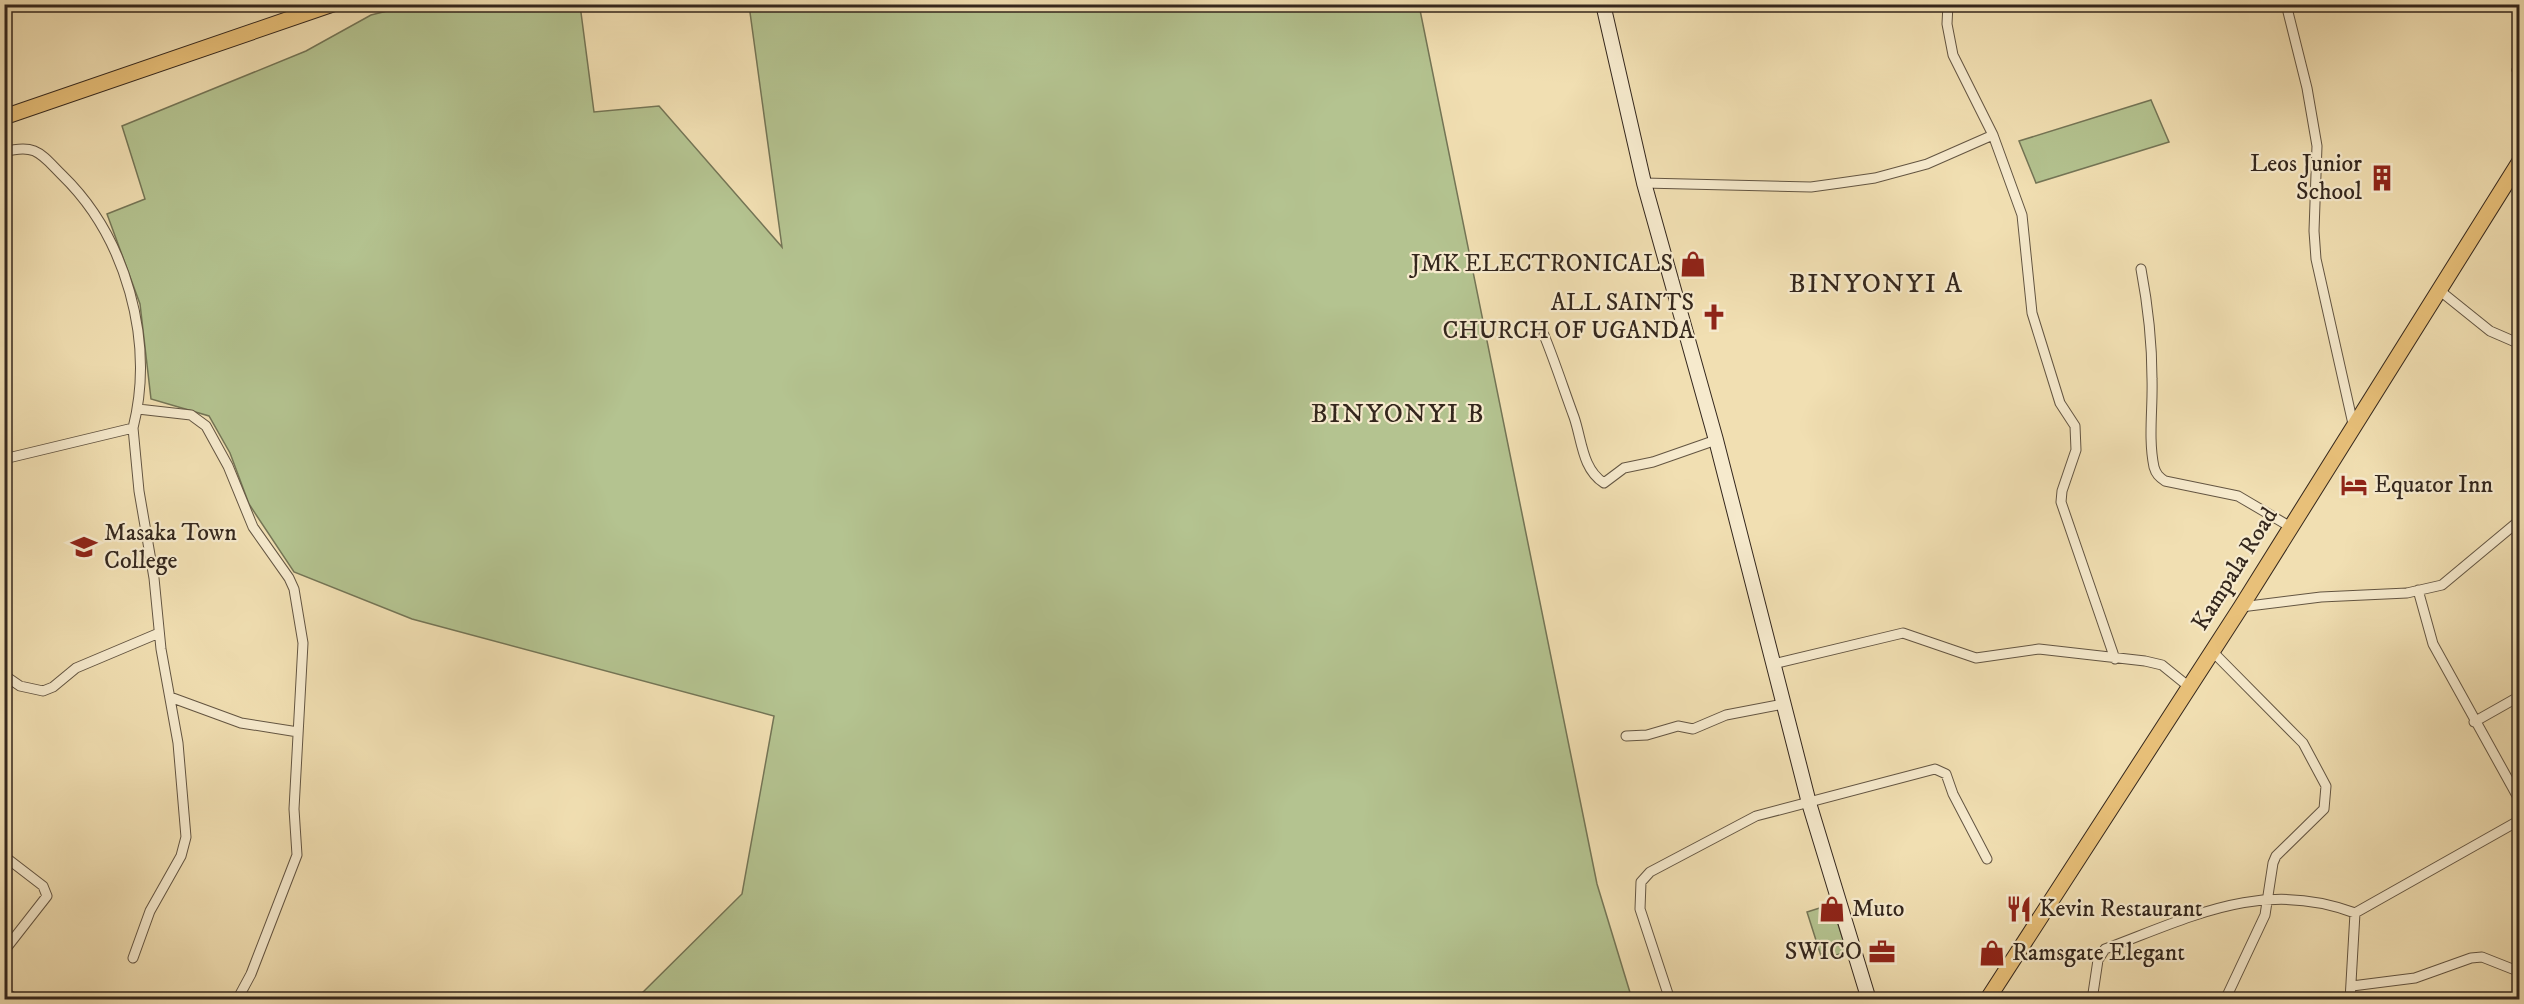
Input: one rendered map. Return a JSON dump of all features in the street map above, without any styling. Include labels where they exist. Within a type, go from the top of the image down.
[{"type":"main road","points":[[4,117],[333,4]]},
{"type":"main road","points":[[1603,4],[1644,183],[1716,440],[1809,803],[1869,999]]},
{"type":"main road","name":"Kampala Road","points":[[1987,999],[2241,607],[2289,526],[2520,160]]},
{"type":"street","points":[[1948,4],[1947,24],[1953,55],[1993,135],[2022,215],[2032,313],[2060,403],[2075,426],[2076,450],[2062,491],[2061,502],[2115,659]]},
{"type":"street","points":[[2286,4],[2307,88],[2317,146],[2314,231],[2316,259],[2353,424]]},
{"type":"street","points":[[2520,65],[2517,70],[2520,78]]},
{"type":"street","points":[[1644,183],[1811,187],[1875,178],[1944,158],[1993,135]]},
{"type":"street","points":[[4,152],[21,147],[39,152],[90,205],[103,224],[124,276],[135,316],[140,371],[138,408],[134,428],[139,491],[154,578],[159,633],[178,743],[185,846],[150,911],[133,958]]},
{"type":"street","points":[[2141,269],[2150,321],[2152,382],[2150,419],[2154,469],[2165,481],[2238,496],[2289,526]]},
{"type":"street","points":[[2439,290],[2490,331],[2520,344]]},
{"type":"street","points":[[1544,335],[1560,375],[1563,394],[1574,418],[1587,463],[1596,478],[1604,483],[1624,468],[1653,462],[1716,440]]},
{"type":"street","points":[[138,408],[191,415],[206,426],[228,466],[253,527],[289,578],[294,589],[304,657],[294,809],[297,855],[251,974],[237,999]]},
{"type":"street","points":[[4,459],[134,428]]},
{"type":"street","points":[[2241,607],[2321,597],[2407,593],[2442,585],[2520,520]]},
{"type":"street","points":[[2418,591],[2433,644],[2474,722],[2520,801]]},
{"type":"street","points":[[4,675],[20,686],[43,691],[76,668],[159,633]]},
{"type":"street","points":[[1773,664],[1903,633],[1976,658],[2039,649],[2162,665],[2188,686]]},
{"type":"street","points":[[2211,650],[2303,743],[2326,786],[2324,809],[2276,856],[2271,870],[2269,899],[2265,915],[2225,999]]},
{"type":"street","points":[[2474,722],[2520,696]]},
{"type":"street","points":[[170,697],[241,723],[298,732]]},
{"type":"street","points":[[1626,736],[1647,735],[1678,726],[1693,729],[1726,715],[1783,704]]},
{"type":"street","points":[[1670,999],[1640,909],[1641,882],[1650,873],[1743,821],[1935,769],[1942,771],[1987,859]]},
{"type":"street","points":[[2092,999],[2098,960],[2105,950],[2220,907],[2269,899],[2317,900],[2355,913],[2520,820]]},
{"type":"street","points":[[4,856],[43,886],[47,896],[4,951]]},
{"type":"street","points":[[2350,999],[2355,913]]},
{"type":"street","points":[[2352,986],[2415,978],[2471,958],[2482,957],[2520,972]]},
{"type":"street","points":[[4,992],[17,999]]},
{"type":"green space","points":[[411,5],[580,5],[594,112],[659,106],[782,247],[749,5],[1419,5],[1597,884],[1632,999],[636,999],[742,894],[774,716],[412,619],[294,572],[249,504],[230,453],[209,416],[151,399],[140,304],[107,214],[145,199],[122,126],[306,51],[371,15]]},
{"type":"green space","points":[[2151,100],[2169,142],[2036,183],[2019,141]]},
{"type":"green space","points":[[1826,906],[1829,917],[1835,915],[1847,952],[1822,959],[1807,912]]},
{"type":"place","name":"Leos Junior School","points":[[2382,178]]},
{"type":"place","name":"JMK ELECTRONICALS","points":[[1693,264]]},
{"type":"place","name":"ALL SAINTS CHURCH OF UGANDA","points":[[1714,317]]},
{"type":"place","name":"Equator Inn","points":[[2354,485]]},
{"type":"place","name":"Masaka Town College","points":[[84,547]]},
{"type":"place","name":"Muto","points":[[1832,909]]},
{"type":"place","name":"Kevin Restaurant","points":[[2019,909]]},
{"type":"place","name":"SWICO","points":[[1882,952]]},
{"type":"place","name":"Ramsgate Elegant","points":[[1992,953]]},
{"type":"district","name":"BINYONYI A","points":[[1876,284]]},
{"type":"district","name":"BINYONYI B","points":[[1398,414]]}]
